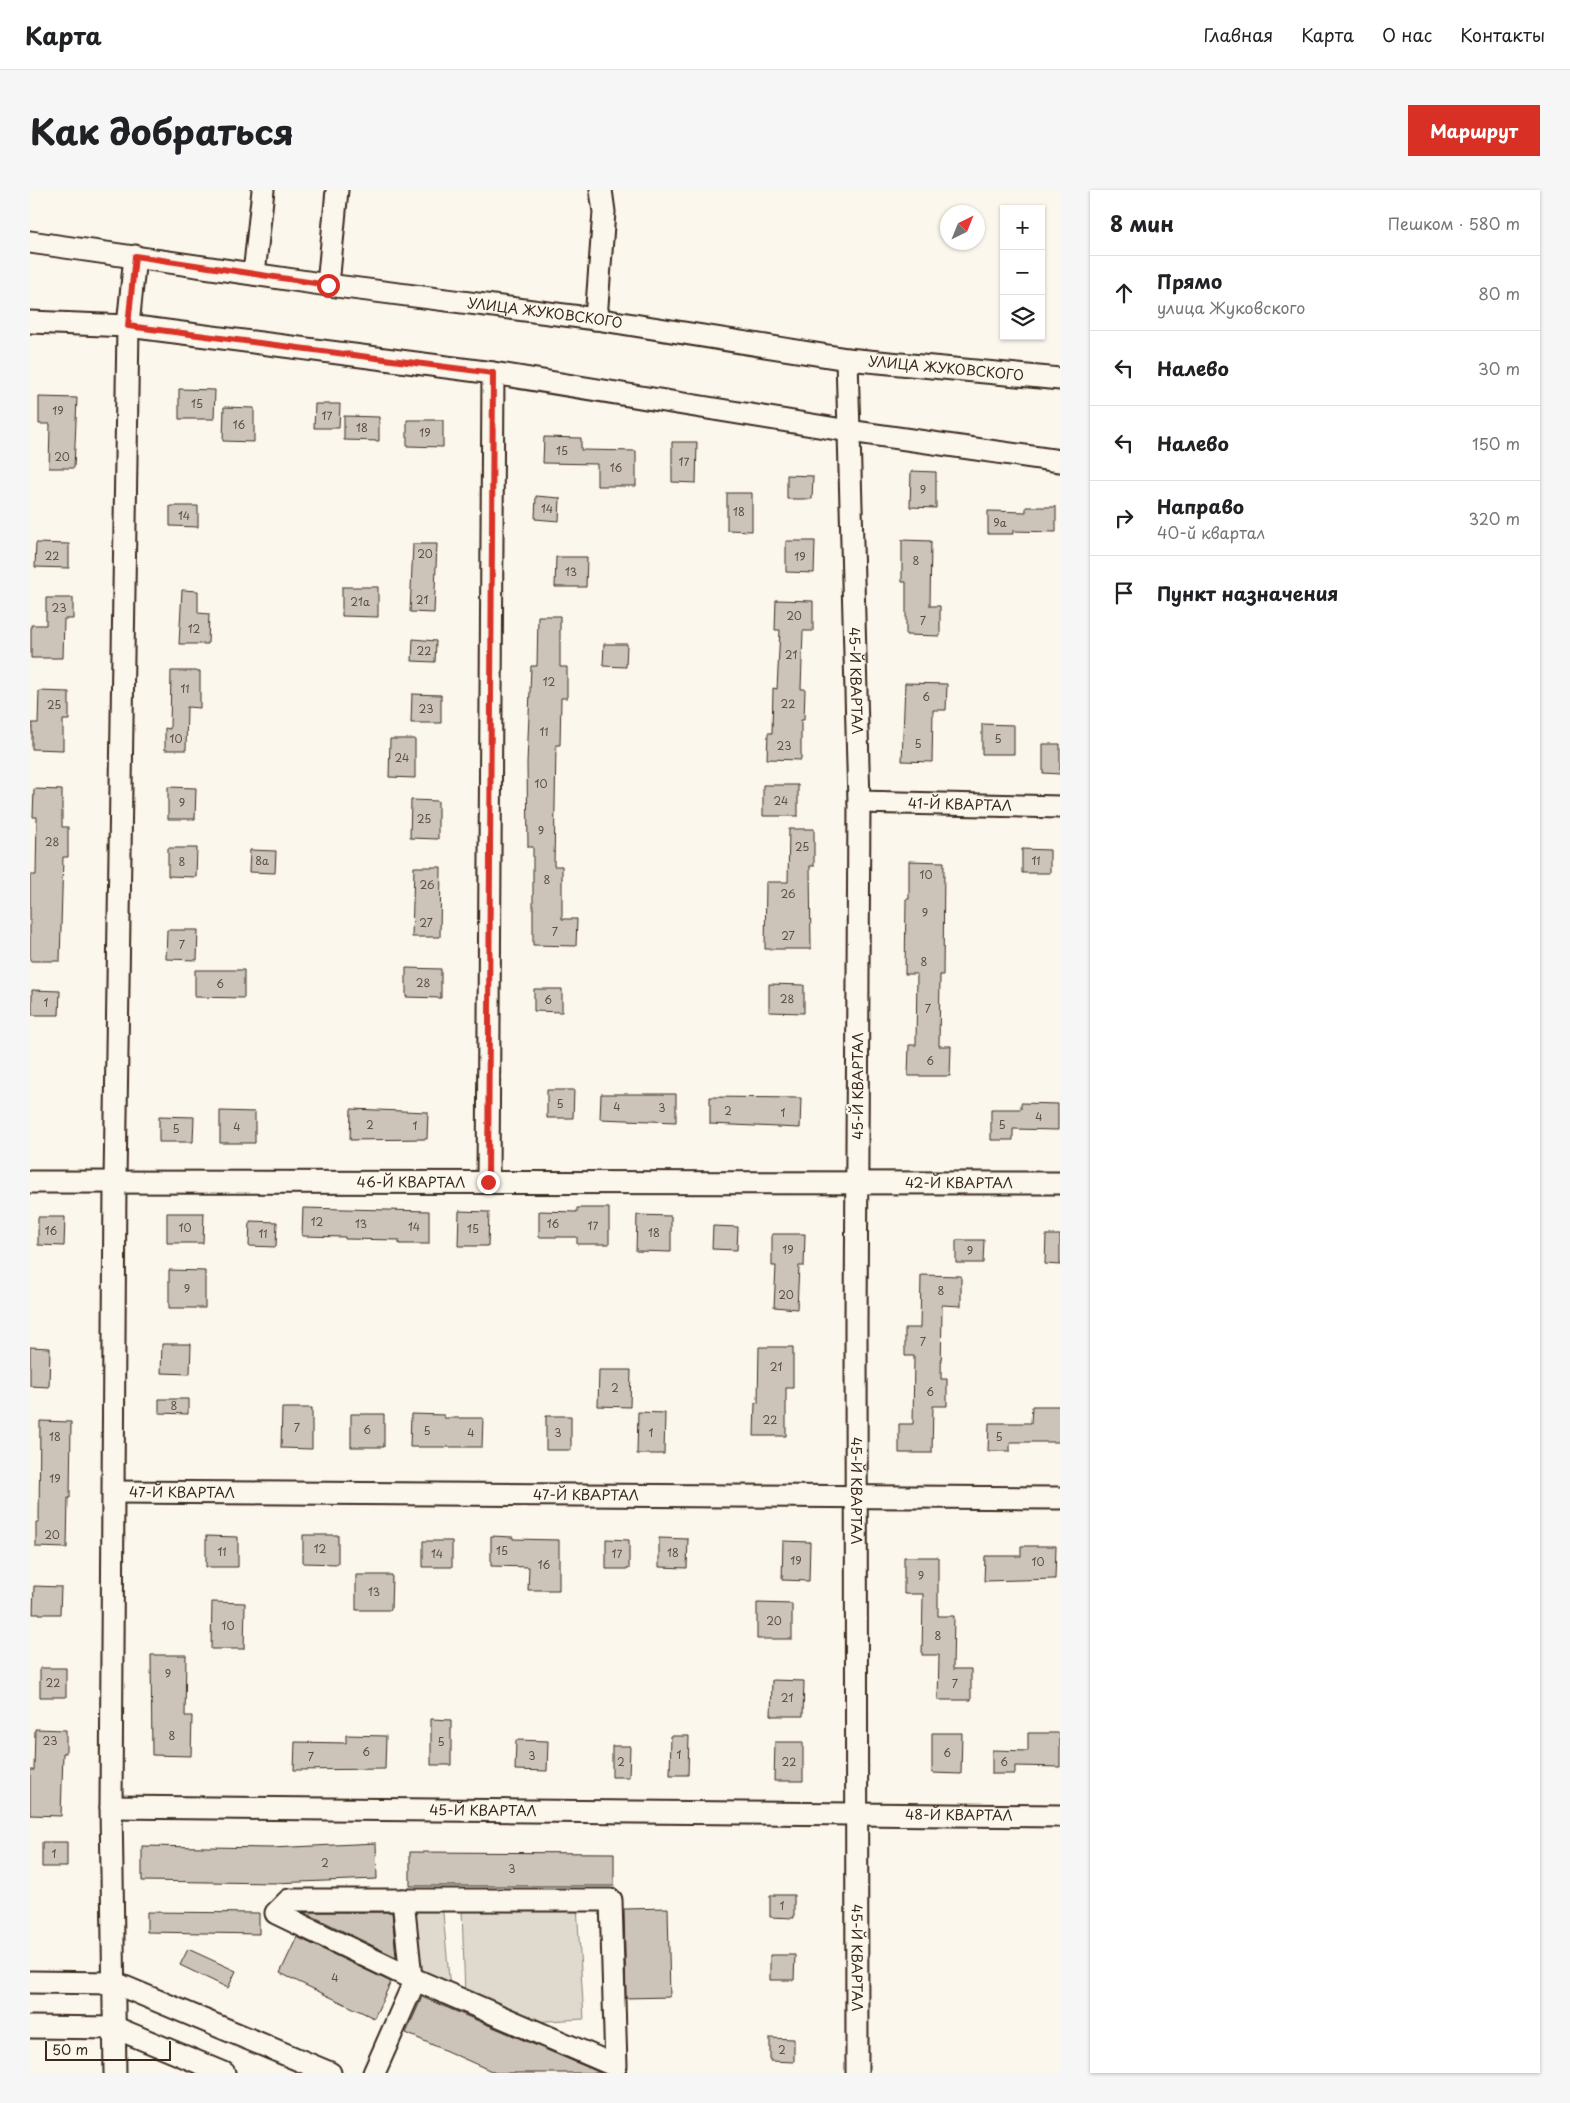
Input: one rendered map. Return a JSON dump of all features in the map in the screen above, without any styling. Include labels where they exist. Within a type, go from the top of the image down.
[{"type":"street","points":[[254,274],[263,190]]},
{"type":"street","points":[[328,285],[337,190]]},
{"type":"street","points":[[596,319],[604,212],[601,190]]},
{"type":"street","name":"УЛИЦА ЖУКОВСКОГО","points":[[30,242],[328,285],[596,319],[848,359],[1060,379]]},
{"type":"street","points":[[115,2073],[116,2028],[111,1807],[115,1182],[128,326],[135,256]]},
{"type":"street","points":[[30,322],[128,326],[493,373],[849,432],[1060,461]]},
{"type":"street","name":"45-Й КВАРТАЛ","points":[[848,359],[859,802],[856,1323],[857,2073]]},
{"type":"street","points":[[488,1182],[493,373]]},
{"type":"street","name":"41-Й КВАРТАЛ","points":[[859,802],[1060,807]]},
{"type":"street","name":"46-Й КВАРТАЛ","points":[[30,1182],[858,1182]]},
{"type":"street","name":"42-Й КВАРТАЛ","points":[[858,1182],[1060,1183]]},
{"type":"street","name":"47-Й КВАРТАЛ","points":[[114,1492],[1060,1498]]},
{"type":"street","name":"45-Й КВАРТАЛ","points":[[111,1807],[856,1813]]},
{"type":"street","name":"48-Й КВАРТАЛ","points":[[856,1813],[1060,1816]]},
{"type":"street","points":[[289,1900],[403,1900],[611,1900],[616,2066],[410,1978],[276,1912],[289,1900]]},
{"type":"street","points":[[374,2073],[412,1987],[403,1900]]},
{"type":"street","points":[[30,1982],[115,1983],[330,2073]]},
{"type":"street","points":[[30,2027],[116,2028],[224,2073]]},
{"type":"shaded area","points":[[442,1903],[450,1988],[418,1974],[412,1906]]},
{"type":"shaded area","points":[[577,1906],[584,2019],[530,2022],[465,1995],[462,1910]]},
{"type":"building","points":[[179,389],[215,390],[214,419],[179,419]]},
{"type":"building","points":[[39,397],[77,398],[74,468],[49,468],[50,424],[39,424]]},
{"type":"building","points":[[315,404],[340,404],[339,428],[314,428]]},
{"type":"building","points":[[224,407],[254,408],[254,442],[223,441]]},
{"type":"building","points":[[344,416],[379,417],[379,441],[344,440]]},
{"type":"building","points":[[407,420],[443,420],[443,447],[407,446]]},
{"type":"building","points":[[544,437],[581,438],[581,450],[636,451],[636,486],[597,486],[597,464],[543,463]]},
{"type":"building","points":[[672,442],[697,442],[696,483],[672,482]]},
{"type":"building","points":[[911,471],[936,472],[936,508],[910,507]]},
{"type":"building","points":[[787,475],[813,476],[812,499],[787,499]]},
{"type":"building","points":[[727,493],[752,493],[752,531],[727,530]]},
{"type":"building","points":[[536,496],[560,498],[559,521],[535,519]]},
{"type":"building","points":[[170,506],[198,506],[198,527],[170,526]]},
{"type":"building","points":[[1026,507],[1056,507],[1056,532],[1013,531],[1013,534],[988,534],[988,511],[1026,512]]},
{"type":"building","points":[[902,540],[931,541],[930,606],[940,606],[940,636],[906,635],[906,582],[902,582]]},
{"type":"building","points":[[786,541],[815,541],[814,573],[786,572]]},
{"type":"building","points":[[36,543],[69,544],[69,568],[35,567]]},
{"type":"building","points":[[413,544],[437,544],[434,613],[410,612]]},
{"type":"building","points":[[556,557],[587,557],[586,587],[555,587]]},
{"type":"building","points":[[342,587],[378,587],[378,617],[342,616]]},
{"type":"building","points":[[182,590],[198,591],[198,613],[209,614],[208,644],[179,644]]},
{"type":"building","points":[[46,598],[73,598],[73,619],[64,619],[63,658],[31,658],[31,625],[46,625]]},
{"type":"building","points":[[776,600],[813,601],[813,631],[803,631],[801,689],[805,689],[804,720],[801,720],[801,760],[767,759],[768,733],[772,733],[773,688],[777,689],[780,630],[775,630]]},
{"type":"building","points":[[538,616],[560,616],[560,667],[567,667],[567,698],[561,698],[560,745],[556,745],[554,866],[562,866],[562,919],[577,919],[576,946],[533,945],[533,847],[528,847],[527,763],[531,666],[537,666]]},
{"type":"building","points":[[413,639],[436,641],[435,662],[412,661]]},
{"type":"building","points":[[604,644],[627,644],[626,667],[603,666]]},
{"type":"building","points":[[171,671],[200,671],[200,708],[187,707],[186,750],[165,750],[165,728],[170,729]]},
{"type":"building","points":[[905,683],[947,684],[946,710],[933,710],[932,762],[902,761]]},
{"type":"building","points":[[39,691],[69,692],[69,720],[63,720],[63,750],[32,749],[32,723],[38,723]]},
{"type":"building","points":[[412,694],[441,695],[441,723],[411,723]]},
{"type":"building","points":[[982,724],[1014,725],[1014,754],[982,754]]},
{"type":"building","points":[[390,739],[415,739],[415,778],[389,777]]},
{"type":"building","points":[[1043,744],[1060,744],[1060,774],[1043,773]]},
{"type":"building","points":[[763,785],[798,785],[798,816],[763,816]]},
{"type":"building","points":[[168,787],[196,788],[195,819],[168,819]]},
{"type":"building","points":[[34,789],[62,790],[62,827],[68,827],[68,857],[63,857],[60,961],[30,961],[30,875],[36,875],[37,817],[33,817]]},
{"type":"building","points":[[411,800],[438,801],[438,839],[410,838]]},
{"type":"building","points":[[789,829],[814,829],[814,866],[810,866],[811,949],[765,949],[766,882],[788,882]]},
{"type":"building","points":[[168,848],[197,848],[196,877],[168,876]]},
{"type":"building","points":[[1022,849],[1050,850],[1050,873],[1022,873]]},
{"type":"building","points":[[250,850],[276,851],[275,873],[249,872]]},
{"type":"building","points":[[909,861],[944,862],[943,975],[940,975],[939,1046],[951,1046],[950,1076],[908,1076],[909,1045],[916,1045],[917,974],[905,974],[906,899],[909,899]]},
{"type":"building","points":[[414,867],[441,867],[440,937],[412,937]]},
{"type":"building","points":[[167,930],[198,930],[197,960],[166,959]]},
{"type":"building","points":[[406,968],[441,969],[441,998],[406,997]]},
{"type":"building","points":[[195,970],[244,970],[244,998],[195,997]]},
{"type":"building","points":[[769,984],[804,985],[804,1013],[769,1012]]},
{"type":"building","points":[[534,989],[562,989],[562,1012],[534,1011]]},
{"type":"building","points":[[32,990],[60,991],[59,1015],[32,1015]]},
{"type":"building","points":[[547,1090],[574,1090],[573,1118],[547,1118]]},
{"type":"building","points":[[601,1094],[676,1094],[676,1122],[600,1119]]},
{"type":"building","points":[[710,1097],[801,1098],[800,1128],[710,1124]]},
{"type":"building","points":[[1021,1103],[1058,1104],[1058,1130],[1013,1129],[1013,1140],[991,1140],[991,1109],[1021,1109]]},
{"type":"building","points":[[351,1109],[428,1112],[427,1139],[350,1140]]},
{"type":"building","points":[[220,1111],[255,1112],[255,1143],[220,1143]]},
{"type":"building","points":[[159,1116],[194,1117],[193,1142],[159,1142]]},
{"type":"building","points":[[303,1208],[429,1211],[429,1244],[399,1244],[399,1240],[302,1236]]},
{"type":"building","points":[[577,1208],[609,1208],[609,1244],[577,1244],[577,1237],[539,1237],[539,1211],[577,1212]]},
{"type":"building","points":[[459,1211],[489,1212],[488,1246],[458,1246]]},
{"type":"building","points":[[167,1213],[204,1213],[203,1243],[167,1243]]},
{"type":"building","points":[[637,1215],[671,1216],[671,1252],[636,1251]]},
{"type":"building","points":[[38,1217],[65,1217],[64,1246],[38,1245]]},
{"type":"building","points":[[250,1221],[277,1222],[276,1247],[249,1246]]},
{"type":"building","points":[[713,1226],[738,1227],[737,1250],[712,1249]]},
{"type":"building","points":[[772,1234],[805,1234],[804,1266],[799,1266],[797,1309],[774,1307],[776,1266],[772,1266]]},
{"type":"building","points":[[1046,1235],[1060,1235],[1060,1265],[1045,1264]]},
{"type":"building","points":[[956,1240],[984,1240],[983,1263],[956,1263]]},
{"type":"building","points":[[169,1270],[205,1271],[205,1308],[169,1308]]},
{"type":"building","points":[[921,1275],[961,1276],[961,1306],[942,1305],[941,1379],[947,1379],[947,1406],[933,1406],[932,1453],[899,1453],[899,1424],[913,1424],[914,1356],[905,1356],[905,1328],[920,1328]]},
{"type":"building","points":[[162,1344],[191,1344],[190,1374],[161,1373]]},
{"type":"building","points":[[30,1347],[50,1348],[49,1387],[30,1386]]},
{"type":"building","points":[[759,1347],[793,1347],[793,1388],[786,1388],[786,1436],[754,1436],[755,1403],[758,1403]]},
{"type":"building","points":[[599,1370],[631,1370],[630,1407],[598,1406]]},
{"type":"building","points":[[159,1399],[188,1399],[188,1414],[159,1413]]},
{"type":"building","points":[[1032,1406],[1060,1406],[1060,1442],[1010,1442],[1010,1451],[988,1451],[989,1423],[1031,1423]]},
{"type":"building","points":[[282,1408],[312,1408],[312,1449],[281,1448]]},
{"type":"building","points":[[638,1412],[665,1413],[664,1454],[637,1454]]},
{"type":"building","points":[[351,1414],[384,1414],[384,1447],[351,1447]]},
{"type":"building","points":[[411,1414],[444,1415],[444,1418],[483,1418],[482,1447],[410,1447]]},
{"type":"building","points":[[546,1416],[571,1416],[571,1450],[546,1450]]},
{"type":"building","points":[[40,1421],[71,1422],[67,1548],[36,1547],[36,1522],[39,1522]]},
{"type":"building","points":[[303,1535],[338,1535],[338,1564],[303,1563]]},
{"type":"building","points":[[206,1536],[238,1537],[238,1567],[206,1567]]},
{"type":"building","points":[[491,1536],[513,1537],[513,1539],[559,1540],[559,1590],[528,1590],[529,1567],[491,1566]]},
{"type":"building","points":[[659,1538],[688,1539],[687,1568],[659,1567]]},
{"type":"building","points":[[606,1539],[629,1540],[629,1569],[606,1569]]},
{"type":"building","points":[[423,1541],[452,1541],[452,1567],[423,1567]]},
{"type":"building","points":[[783,1541],[810,1542],[809,1581],[782,1580]]},
{"type":"building","points":[[1021,1546],[1056,1546],[1055,1579],[984,1581],[985,1556],[1021,1556]]},
{"type":"building","points":[[904,1557],[938,1557],[938,1616],[954,1616],[953,1669],[971,1669],[971,1700],[938,1700],[939,1655],[922,1655],[923,1594],[904,1594]]},
{"type":"building","points":[[356,1575],[392,1575],[391,1610],[356,1610]]},
{"type":"building","points":[[34,1586],[61,1587],[60,1614],[33,1614]]},
{"type":"building","points":[[212,1602],[245,1603],[244,1649],[211,1649]]},
{"type":"building","points":[[757,1603],[792,1604],[792,1639],[757,1639]]},
{"type":"building","points":[[151,1655],[186,1655],[185,1716],[192,1716],[191,1756],[152,1755]]},
{"type":"building","points":[[40,1668],[66,1668],[66,1697],[40,1697]]},
{"type":"building","points":[[772,1680],[804,1681],[803,1716],[771,1716]]},
{"type":"building","points":[[431,1719],[451,1720],[451,1765],[431,1765]]},
{"type":"building","points":[[35,1729],[66,1730],[66,1753],[63,1753],[61,1816],[30,1815],[30,1770],[34,1770]]},
{"type":"building","points":[[932,1733],[962,1733],[961,1774],[932,1773]]},
{"type":"building","points":[[1028,1733],[1060,1733],[1060,1767],[1015,1766],[1015,1774],[992,1774],[992,1750],[1028,1751]]},
{"type":"building","points":[[346,1735],[386,1736],[385,1769],[294,1770],[295,1742],[346,1743]]},
{"type":"building","points":[[671,1736],[689,1736],[688,1775],[670,1775]]},
{"type":"building","points":[[516,1740],[548,1741],[547,1771],[515,1770]]},
{"type":"building","points":[[775,1742],[803,1742],[803,1781],[774,1781]]},
{"type":"building","points":[[612,1746],[630,1746],[629,1777],[612,1777]]},
{"type":"building","points":[[42,1842],[67,1842],[67,1867],[42,1867]]},
{"type":"building","points":[[376,1843],[377,1879],[274,1883],[142,1881],[142,1846],[272,1848]]},
{"type":"building","points":[[410,1852],[614,1853],[614,1886],[410,1886]]},
{"type":"building","points":[[770,1895],[794,1895],[794,1918],[770,1917]]},
{"type":"building","points":[[668,1908],[670,1997],[626,1998],[624,1909]]},
{"type":"building","points":[[147,1912],[259,1913],[259,1934],[147,1932]]},
{"type":"building","points":[[304,1912],[392,1912],[396,1957]]},
{"type":"building","points":[[297,1937],[391,1982],[374,2018],[280,1973]]},
{"type":"building","points":[[188,1949],[236,1971],[228,1988],[180,1965]]},
{"type":"building","points":[[770,1955],[795,1955],[794,1980],[770,1980]]},
{"type":"building","points":[[422,1997],[601,2073],[496,2073],[406,2033]]},
{"type":"building","points":[[770,2038],[794,2039],[794,2062],[770,2061]]},
{"type":"route","points":[[328,285],[135,256],[128,326],[493,373],[488,1182]]}]
